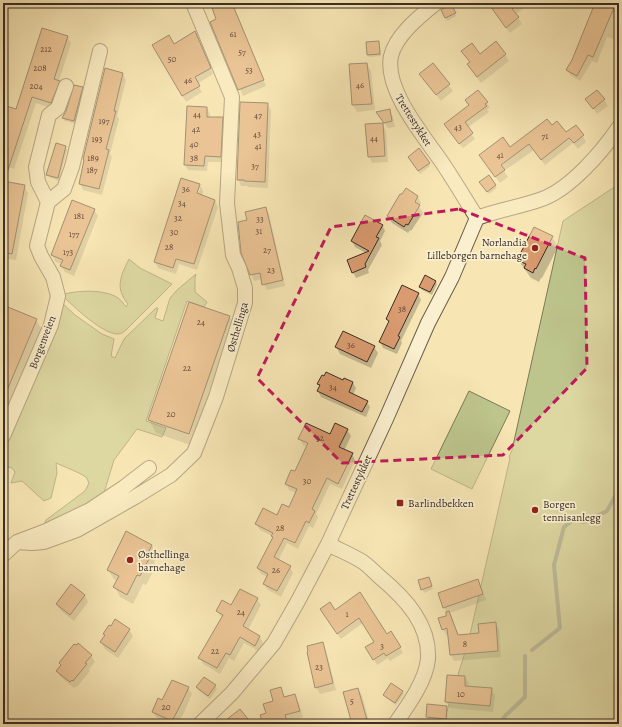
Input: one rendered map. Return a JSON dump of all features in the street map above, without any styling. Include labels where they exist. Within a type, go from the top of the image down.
[{"type":"street","name":"Østhellinga","points":[[17,542],[44,542],[77,530],[135,498],[171,475],[194,453],[216,397],[245,303],[244,288],[239,268],[233,255],[227,203],[232,97],[193,3]]},
{"type":"street","name":"Trettestykket","points":[[200,724],[232,693],[274,643],[298,602],[328,544],[399,392],[428,323],[452,277],[477,218],[457,185],[404,107],[394,85],[391,56],[397,42],[413,22],[436,3]]},
{"type":"street","points":[[66,86],[58,108],[49,115],[36,167],[38,182],[48,202],[64,189],[72,167],[100,51]]},
{"type":"street","points":[[477,218],[542,199],[559,191],[591,162],[606,146],[619,127]]},
{"type":"street","name":"Borgenveien","points":[[3,436],[51,325],[58,296],[53,277],[37,246],[48,202]]},
{"type":"street","points":[[3,555],[17,542],[52,529],[90,510],[123,488],[149,468]]},
{"type":"street","points":[[328,544],[363,562],[399,592],[414,610],[422,627],[426,642],[428,660],[422,680],[410,703],[395,724]]},
{"type":"highlighted area","points":[[459,209],[585,258],[587,368],[503,455],[342,463],[257,378],[331,227]]},
{"type":"green space","points":[[619,184],[619,724],[443,724],[469,639],[563,221]]},
{"type":"green space","points":[[129,259],[140,268],[172,284],[126,330],[118,334],[111,333],[96,325],[62,295],[82,291],[106,293],[118,298],[126,307],[128,304],[121,293],[120,282],[123,271]]},
{"type":"green space","points":[[196,274],[195,292],[207,302],[204,307],[187,301],[146,421],[166,428],[162,437],[137,429],[114,460],[103,496],[46,524],[46,520],[85,491],[89,483],[86,477],[56,463],[57,473],[51,498],[44,501],[22,481],[11,483],[15,472],[12,468],[3,466],[3,444],[23,400],[47,338],[56,330],[62,303],[75,315],[102,334],[114,339],[111,356],[115,358],[124,339],[156,308],[158,308],[155,318],[163,321],[170,298]]},
{"type":"green space","points":[[469,391],[510,411],[472,489],[431,469]]},
{"type":"building","points":[[224,3],[232,3],[264,80],[238,90],[210,22],[216,19],[212,8]]},
{"type":"building","points":[[488,3],[520,3],[512,9],[519,17],[506,28]]},
{"type":"building","points":[[595,3],[616,3],[593,57],[588,55],[577,76],[566,70],[572,60]]},
{"type":"building","points":[[451,4],[456,13],[445,18],[441,10]]},
{"type":"building","points":[[42,28],[68,36],[54,79],[60,81],[51,103],[32,97],[5,179],[3,178],[3,105],[16,109]]},
{"type":"building","points":[[195,31],[211,68],[195,77],[200,86],[182,96],[152,45],[169,35],[174,44]]},
{"type":"building","points":[[379,41],[380,54],[367,55],[366,42]]},
{"type":"building","points":[[496,41],[506,54],[477,77],[467,64],[470,62],[461,51],[472,43],[480,54]]},
{"type":"building","points":[[367,63],[372,104],[352,105],[349,64]]},
{"type":"building","points":[[433,63],[450,84],[436,95],[419,74]]},
{"type":"building","points":[[105,68],[123,73],[114,111],[116,111],[106,149],[109,150],[99,189],[79,184],[83,159]]},
{"type":"building","points":[[74,85],[83,87],[74,121],[62,118],[66,111]]},
{"type":"building","points":[[478,90],[488,102],[485,104],[487,106],[465,122],[473,133],[459,144],[444,124],[469,105],[465,100]]},
{"type":"building","points":[[597,90],[605,99],[593,109],[585,99]]},
{"type":"building","points":[[240,102],[268,103],[265,182],[237,180]]},
{"type":"building","points":[[187,106],[207,107],[207,117],[223,117],[221,157],[205,156],[204,166],[184,165]]},
{"type":"building","points":[[390,109],[392,121],[384,123],[376,112]]},
{"type":"building","points":[[547,119],[552,125],[557,121],[566,132],[576,125],[584,135],[574,143],[569,138],[541,160],[529,144],[501,165],[505,170],[495,177],[479,155],[503,137],[510,147]]},
{"type":"building","points":[[383,123],[385,156],[368,157],[365,124]]},
{"type":"building","points":[[56,143],[66,146],[58,178],[46,175]]},
{"type":"building","points":[[419,148],[430,163],[418,171],[408,157]]},
{"type":"building","points":[[489,175],[496,185],[487,192],[479,182]]},
{"type":"building","points":[[181,178],[200,184],[197,193],[215,200],[194,264],[176,259],[173,268],[154,262]]},
{"type":"building","points":[[3,181],[25,185],[12,254],[3,252]]},
{"type":"building","points":[[406,188],[418,196],[415,202],[420,205],[408,225],[406,224],[404,227],[387,216],[400,194],[402,194]]},
{"type":"building","points":[[72,200],[95,209],[70,270],[60,266],[63,260],[51,255]]},
{"type":"building","points":[[266,207],[283,280],[262,285],[260,273],[250,275],[241,253],[238,222],[247,220],[245,212]]},
{"type":"building","points":[[365,215],[383,225],[376,237],[379,238],[365,264],[366,267],[352,273],[347,260],[369,251],[351,241]]},
{"type":"building","points":[[534,227],[553,236],[533,273],[524,268],[526,264],[517,260]]},
{"type":"building","points":[[425,275],[436,281],[430,292],[419,287]]},
{"type":"building","points":[[402,285],[419,293],[398,336],[400,337],[394,349],[379,342],[389,321],[386,319]]},
{"type":"building","points":[[189,302],[230,316],[189,434],[148,420]]},
{"type":"building","points":[[3,305],[37,319],[3,400]]},
{"type":"building","points":[[343,331],[375,346],[367,362],[335,347]]},
{"type":"building","points":[[326,372],[343,380],[344,378],[353,382],[349,392],[368,401],[362,412],[317,391],[320,385],[317,384],[322,375],[324,376]]},
{"type":"building","points":[[306,423],[330,434],[335,423],[348,429],[339,447],[353,453],[338,484],[327,478],[312,509],[315,511],[309,523],[306,521],[295,543],[284,538],[274,557],[291,566],[277,591],[263,584],[268,574],[257,568],[273,537],[271,536],[273,533],[255,524],[263,508],[277,515],[282,504],[289,507],[297,489],[285,484],[291,470],[295,471],[308,443],[298,439]]},
{"type":"building","points":[[126,531],[152,545],[148,553],[151,555],[140,576],[137,575],[127,595],[113,587],[119,576],[107,570]]},
{"type":"building","points":[[429,577],[432,586],[421,590],[418,580]]},
{"type":"building","points":[[478,579],[483,594],[443,608],[438,593]]},
{"type":"building","points":[[71,584],[85,595],[70,615],[56,604]]},
{"type":"building","points":[[240,589],[258,598],[243,626],[260,636],[255,646],[240,637],[230,655],[226,653],[217,668],[198,658],[223,615],[216,611],[222,600],[231,605]]},
{"type":"building","points":[[360,592],[387,634],[391,631],[401,647],[386,656],[384,653],[373,660],[365,647],[374,642],[359,618],[337,634],[320,609],[330,602],[335,610]]},
{"type":"building","points":[[449,611],[458,635],[479,633],[478,624],[496,622],[498,651],[450,655],[447,628],[442,630],[438,618],[446,616],[446,612]]},
{"type":"building","points":[[115,619],[130,629],[115,652],[100,642],[105,635],[103,634],[109,625],[111,626]]},
{"type":"building","points":[[323,642],[333,683],[315,688],[307,646]]},
{"type":"building","points":[[78,643],[92,655],[85,663],[87,664],[73,681],[72,680],[70,682],[56,671],[61,665],[59,663],[74,644],[77,645]]},
{"type":"building","points":[[447,675],[465,676],[465,686],[492,688],[490,706],[445,702]]},
{"type":"building","points":[[204,677],[216,685],[208,696],[196,687]]},
{"type":"building","points":[[172,680],[189,687],[172,721],[152,712],[158,698],[162,700]]},
{"type":"building","points":[[391,683],[403,691],[395,703],[383,695]]},
{"type":"building","points":[[281,687],[284,697],[295,694],[300,711],[285,715],[288,724],[263,724],[260,715],[266,713],[263,704],[273,701],[270,690]]},
{"type":"building","points":[[358,688],[367,720],[352,724],[343,692]]},
{"type":"building","points":[[427,704],[447,706],[446,719],[426,717]]},
{"type":"building","points":[[240,709],[252,724],[221,724]]},
{"type":"waterway","name":"Barlindbekken","points":[[532,650],[560,628],[554,565],[564,527],[573,520],[584,522],[607,511],[619,489]]},
{"type":"waterway","name":"Barlindbekken","points":[[500,724],[505,716],[525,697],[525,656]]},
{"type":"place","name":"Norlandia Lilleborgen barnehage","points":[[535,248]]},
{"type":"place","name":"Barlindbekken","points":[[400,503]]},
{"type":"place","name":"Borgen tennisanlegg","points":[[535,510]]},
{"type":"place","name":"Østhellinga barnehage","points":[[130,560]]}]
